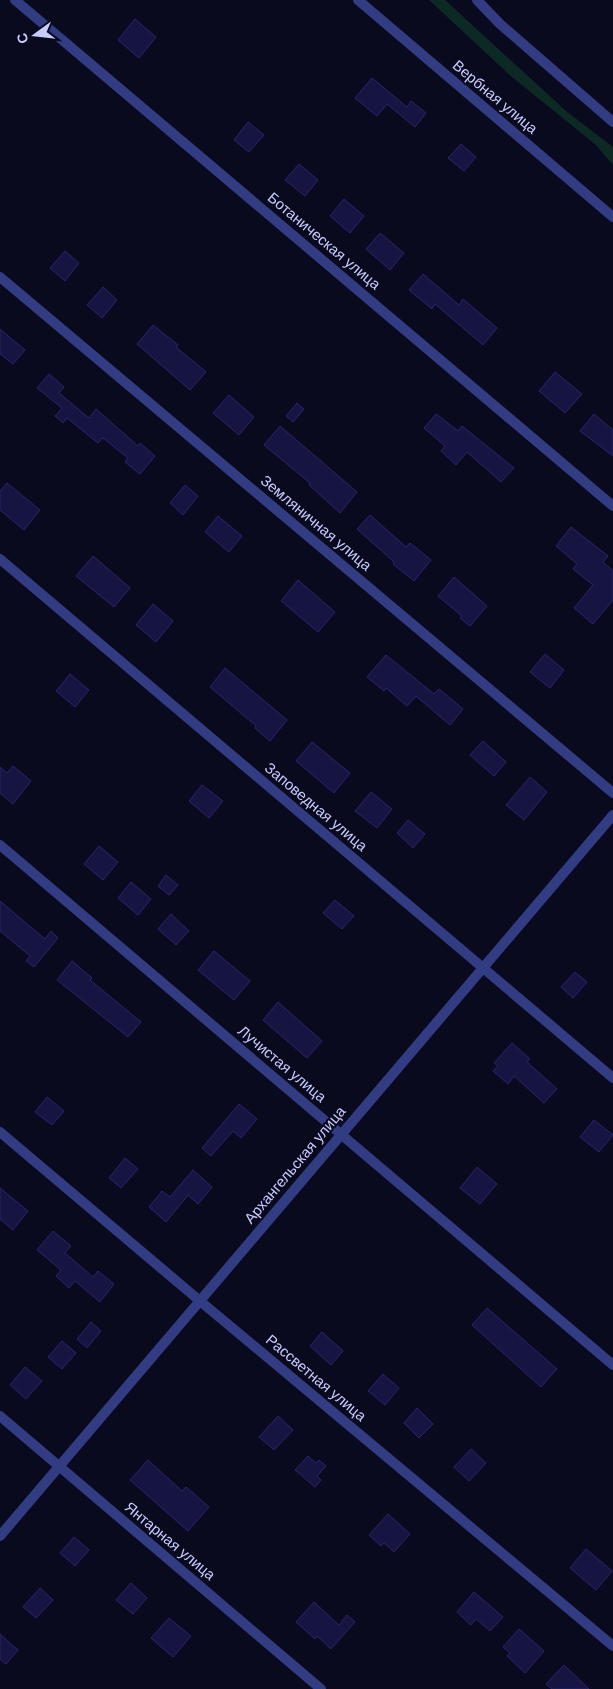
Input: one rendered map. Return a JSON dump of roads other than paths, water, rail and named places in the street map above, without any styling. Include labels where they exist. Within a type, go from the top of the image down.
[{"type":"street","name":"Ботаническая улица","points":[[15,0],[613,506]]},
{"type":"street","name":"Вербная улица","points":[[358,0],[613,217]]},
{"type":"street","points":[[476,0],[500,24],[613,122]]},
{"type":"street","name":"Земляничная улица","points":[[0,277],[613,793]]},
{"type":"street","name":"Заповедная улица","points":[[0,559],[613,1078]]},
{"type":"street","name":"Архангельская улица","points":[[0,1536],[613,814]]},
{"type":"street","name":"Лучистая улица","points":[[0,845],[613,1365]]},
{"type":"street","name":"Рассветная улица","points":[[0,1132],[200,1302],[613,1646]]},
{"type":"street","name":"Янтарная улица","points":[[0,1416],[321,1689]]}]
